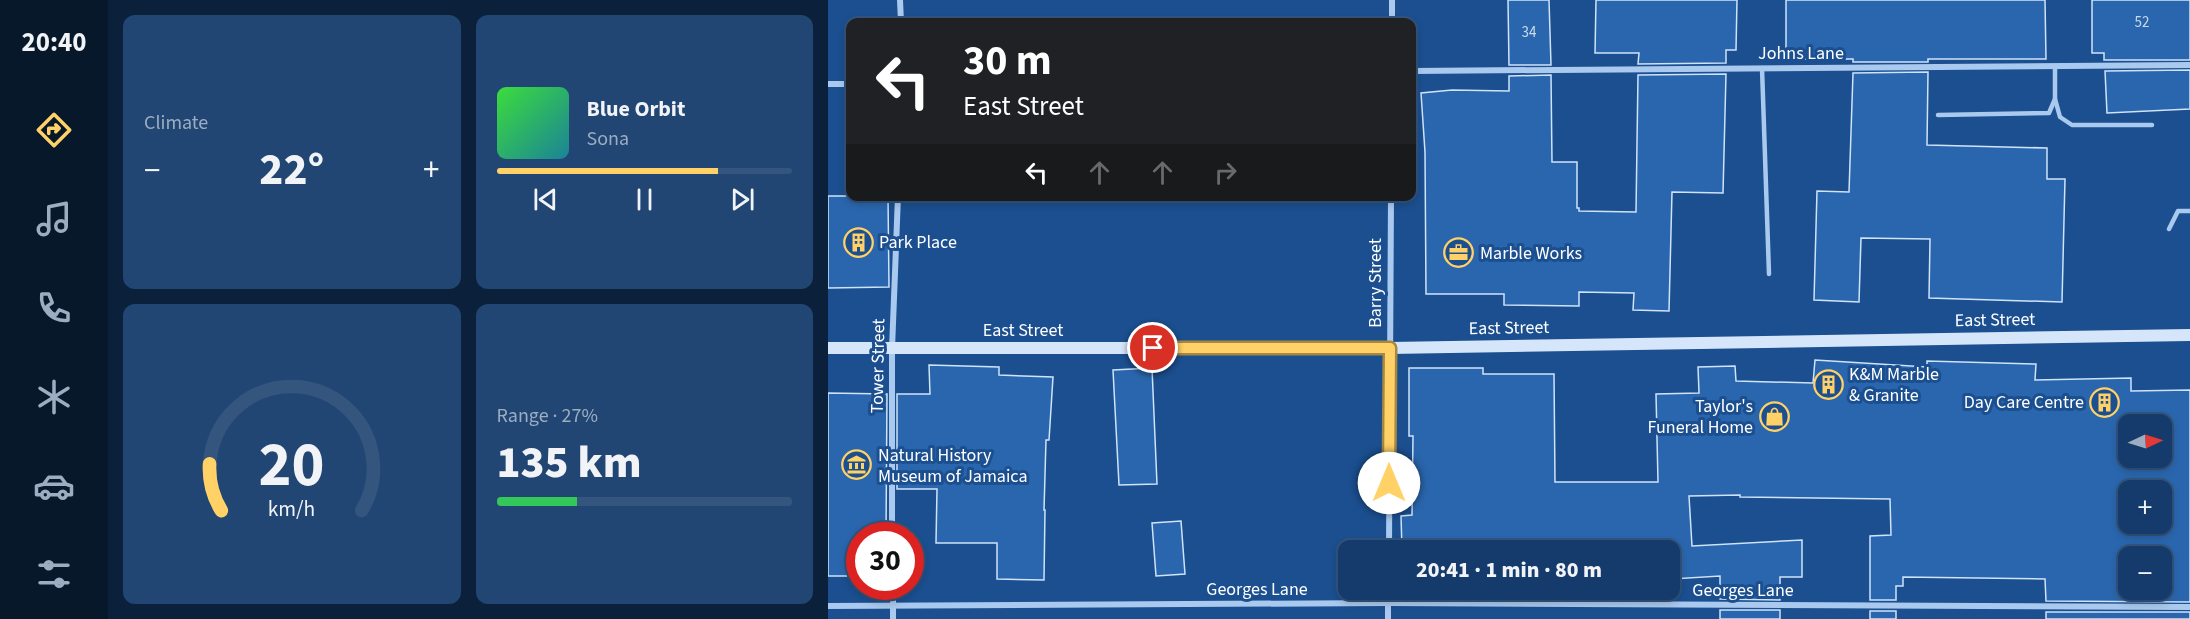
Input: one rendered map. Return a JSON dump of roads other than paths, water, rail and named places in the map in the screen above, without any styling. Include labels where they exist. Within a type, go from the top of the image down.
[{"type":"main road","name":"East Street","points":[[828,348],[1390,348],[2190,335]]},
{"type":"street","points":[[900,0],[901,18]]},
{"type":"street","points":[[1392,0],[1392,18]]},
{"type":"street","name":"Johns Lane","points":[[1416,71],[2190,65]]},
{"type":"street","points":[[828,84],[846,84]]},
{"type":"street","name":"Tower Street","points":[[892,522],[892,349],[898,201]]},
{"type":"street","name":"Barry Street","points":[[1389,540],[1391,201]]},
{"type":"street","points":[[893,600],[893,619]]},
{"type":"street","points":[[1388,603],[1388,619]]},
{"type":"street","name":"Georges Lane","points":[[828,606],[1388,603],[2190,607]]},
{"type":"lane","points":[[2055,67],[2055,99],[2061,117],[2072,125],[2152,125]]},
{"type":"lane","points":[[1762,68],[1769,274]]},
{"type":"lane","points":[[1938,115],[2049,113],[2055,99]]},
{"type":"lane","points":[[2169,229],[2178,211],[2190,211]]},
{"type":"place","name":"Park Place","points":[[858,242]]},
{"type":"place","name":"Marble Works","points":[[1459,253]]},
{"type":"place","name":"K&M Marble & Granite","points":[[1828,384]]},
{"type":"place","name":"Day Care Centre","points":[[2105,402]]},
{"type":"place","name":"Taylor's Funeral Home","points":[[1774,416]]},
{"type":"place","name":"Natural History Museum of Jamaica","points":[[857,465]]}]
